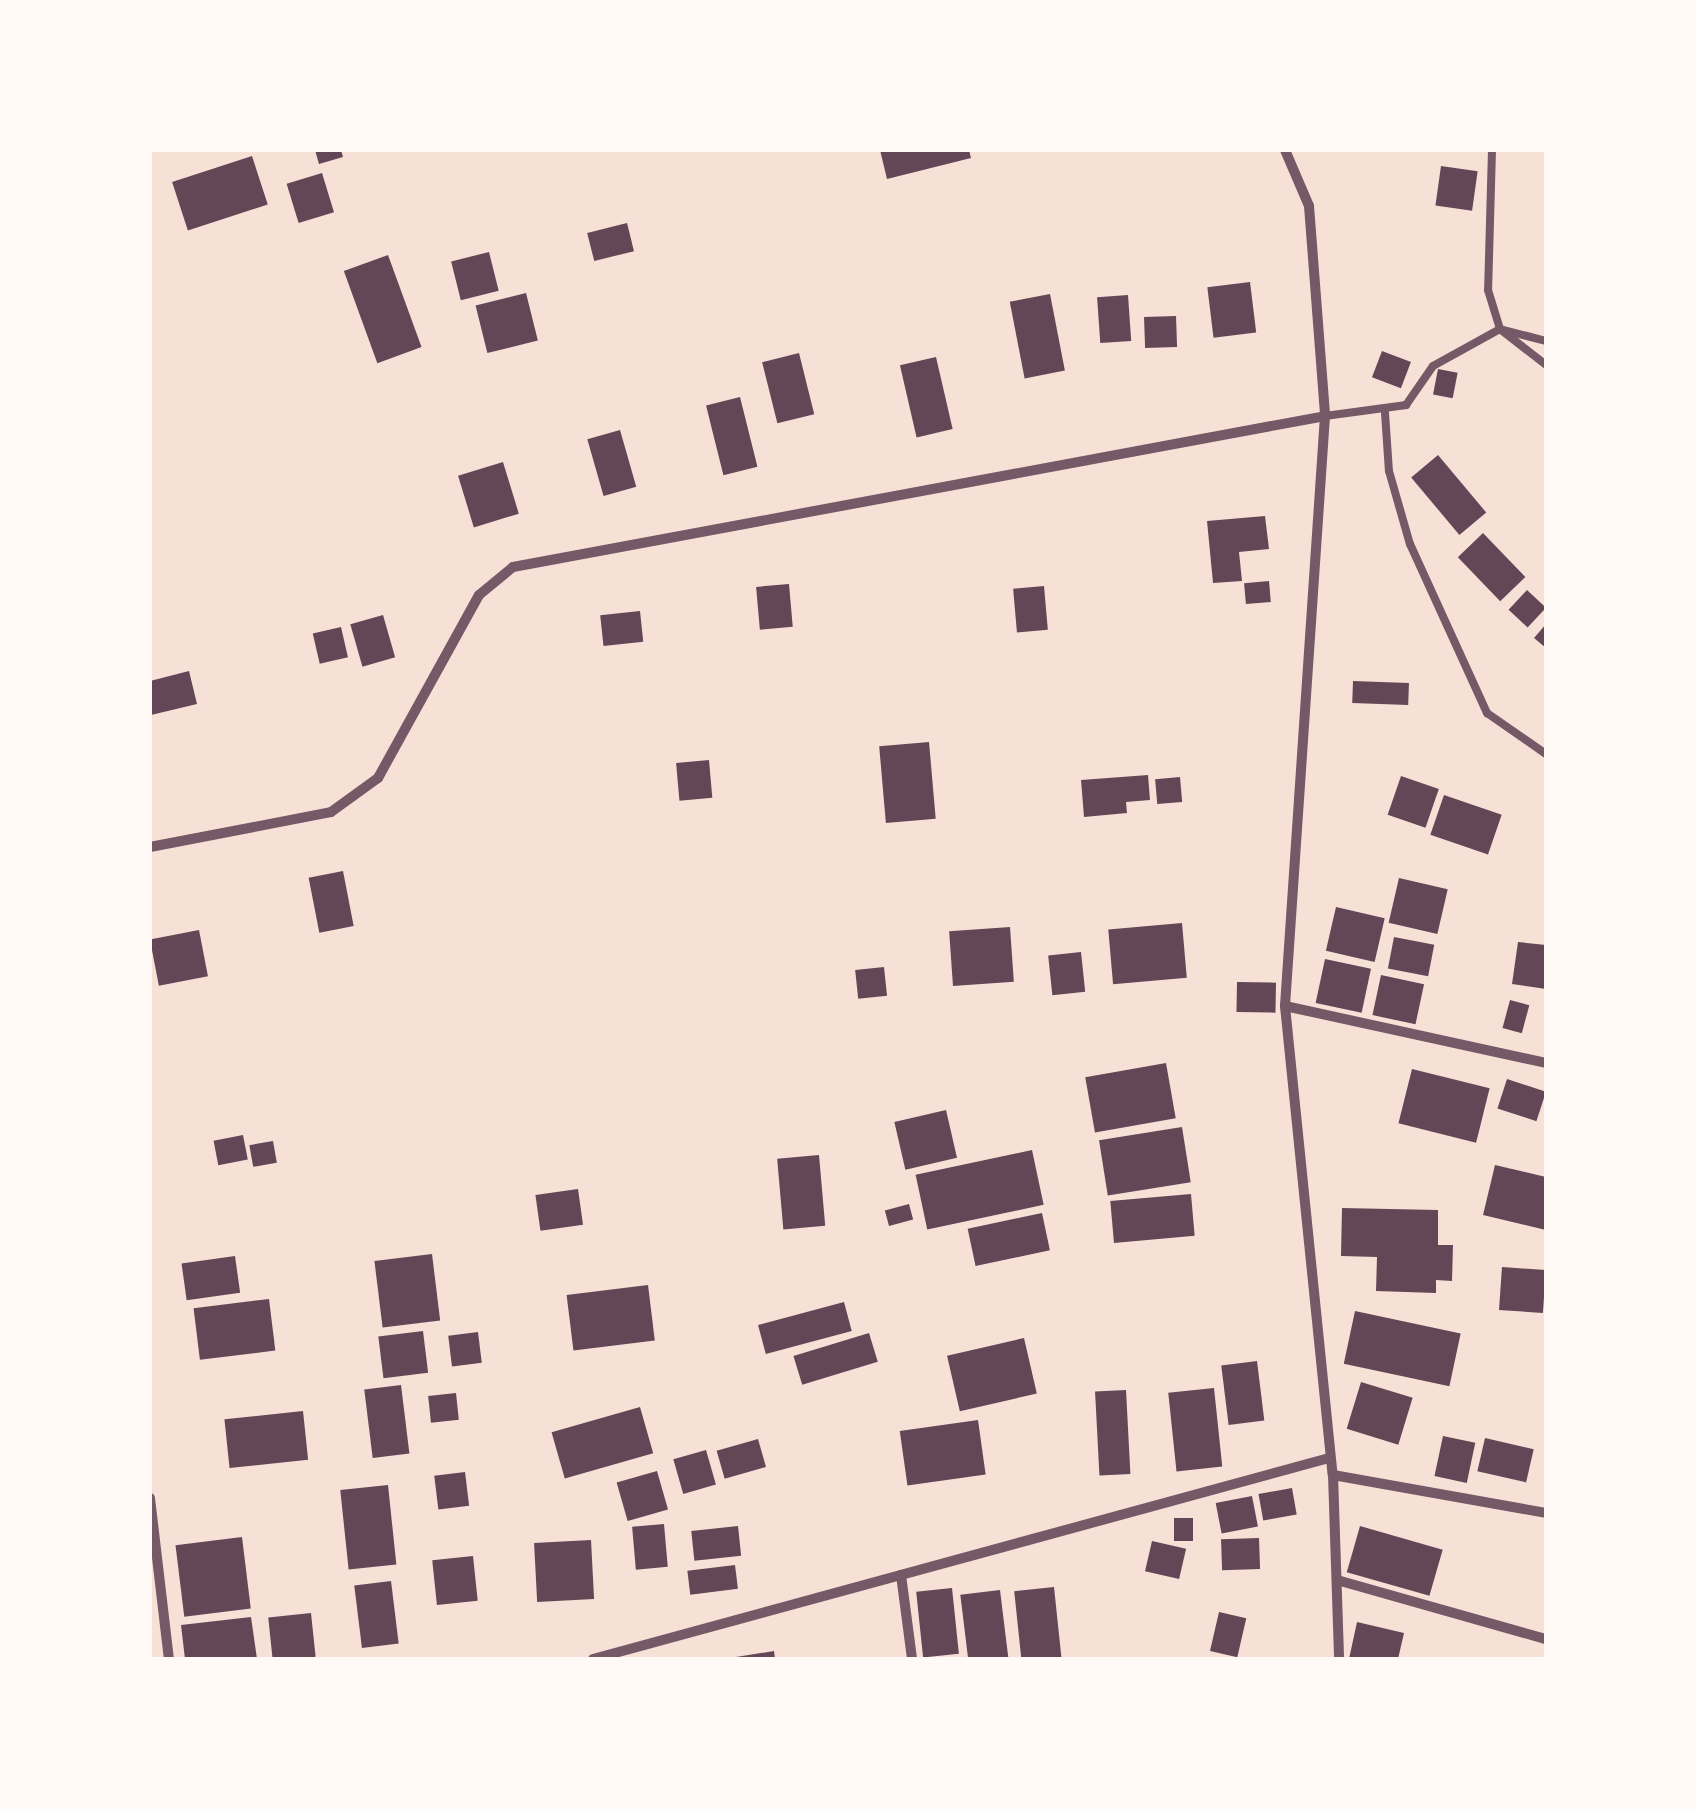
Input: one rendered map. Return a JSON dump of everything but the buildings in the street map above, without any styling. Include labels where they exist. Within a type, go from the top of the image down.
[{"type":"street","points":[[1284,150],[1308,206],[1325,416],[1285,1006],[1329,1458],[1334,1475],[1340,1659]]},
{"type":"street","points":[[150,847],[330,812],[378,778],[479,596],[513,567],[1325,416]]},
{"type":"street","points":[[1285,1006],[1546,1063]]},
{"type":"street","points":[[593,1659],[1329,1458]]},
{"type":"street","points":[[1334,1475],[1546,1512]]},
{"type":"street","points":[[150,1498],[168,1659]]},
{"type":"street","points":[[901,1575],[912,1659]]},
{"type":"street","points":[[1337,1580],[1546,1639]]},
{"type":"lane","points":[[1492,150],[1488,290],[1500,329],[1546,365]]},
{"type":"lane","points":[[1325,416],[1385,413],[1406,405],[1433,366],[1500,329],[1546,341]]},
{"type":"lane","points":[[1385,413],[1410,544],[1488,713],[1546,754]]}]
